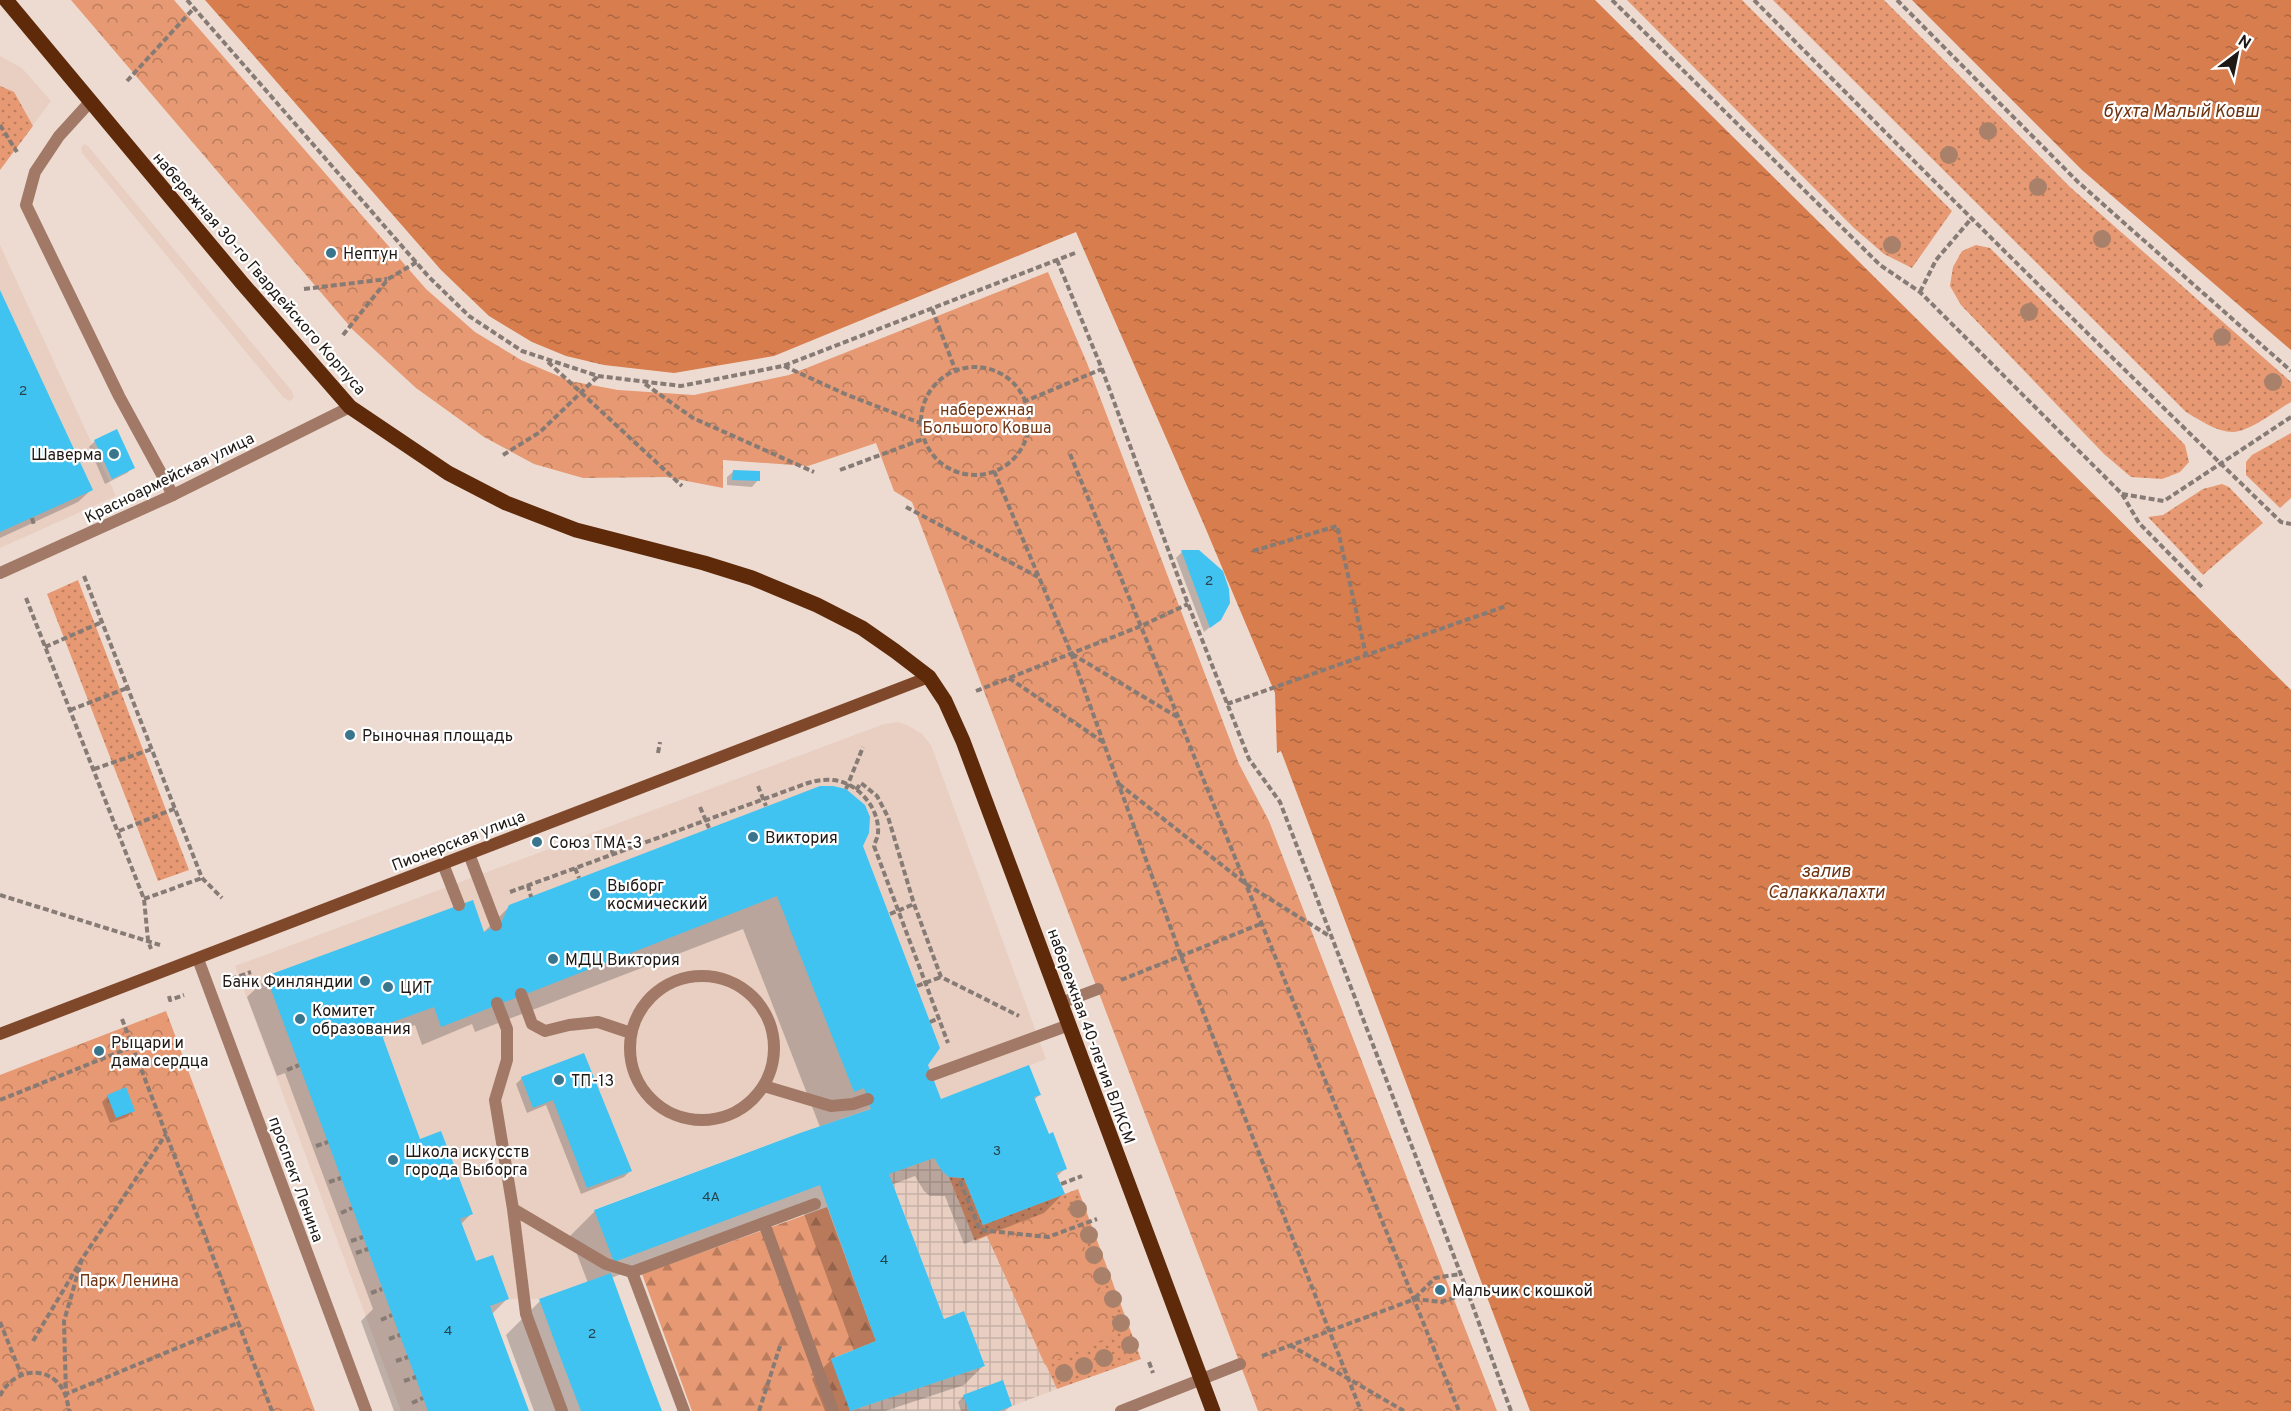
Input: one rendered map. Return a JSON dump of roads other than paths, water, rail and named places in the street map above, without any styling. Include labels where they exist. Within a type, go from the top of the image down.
[{"type":"main road","name":"набережная 30-го Гвардейского Корпуса","points":[[6,0],[263,308],[350,407],[448,473],[506,503],[576,530],[704,563],[752,578],[816,605],[862,628],[928,677]]},
{"type":"main road","name":"набережная 40-летия ВЛКСМ","points":[[928,677],[945,701],[963,741],[1213,1411]]},
{"type":"street","points":[[90,102],[59,136],[35,172],[26,205],[111,380],[173,495]]},
{"type":"street","name":"Красноармейская улица","points":[[0,573],[173,495],[350,407]]},
{"type":"street","name":"Пионерская улица","points":[[0,1034],[928,677]]},
{"type":"street","points":[[469,854],[496,926]]},
{"type":"street","points":[[443,864],[459,905]]},
{"type":"street","name":"проспект Ленина","points":[[198,959],[366,1411]]},
{"type":"street","points":[[686,978],[720,978],[748,993],[766,1014],[774,1038],[774,1052],[764,1086],[738,1112],[710,1121],[673,1115],[643,1092],[630,1060],[631,1033],[642,1007],[658,990],[686,978]]},
{"type":"street","points":[[1061,1003],[1098,989]]},
{"type":"street","points":[[521,994],[532,1024],[545,1031],[569,1025],[598,1022],[631,1033]]},
{"type":"street","points":[[497,1003],[507,1029],[507,1060],[495,1100],[513,1209],[526,1314],[562,1411]]},
{"type":"street","points":[[932,1075],[1069,1025]]},
{"type":"street","points":[[764,1086],[831,1106],[853,1104],[868,1099]]},
{"type":"street","points":[[513,1209],[606,1264],[632,1272],[815,1204]]},
{"type":"street","points":[[764,1223],[832,1411]]},
{"type":"street","points":[[632,1272],[684,1411]]},
{"type":"street","points":[[1121,1411],[1240,1364]]},
{"type":"water","name":"залив Салаккалахти","points":[[205,0],[1595,0],[2291,690],[2291,1411],[1530,1411],[1281,751],[1277,753],[1275,693],[1076,232],[774,356],[674,373],[604,365],[566,356],[532,342],[489,316],[441,270]]},
{"type":"water","name":"бухта Малый Ковш","points":[[1912,0],[2291,0],[2291,350],[2082,170]]},
{"type":"place","name":"Нептун","points":[[331,253]]},
{"type":"place","name":"Шаверма","points":[[114,454]]},
{"type":"place","name":"Рыночная площадь","points":[[350,735]]},
{"type":"place","name":"Виктория","points":[[753,837]]},
{"type":"place","name":"Союз ТМА-3","points":[[537,842]]},
{"type":"place","name":"Выборг космический","points":[[595,894]]},
{"type":"place","name":"МДЦ Виктория","points":[[553,959]]},
{"type":"place","name":"Банк Финляндии","points":[[365,981]]},
{"type":"place","name":"ЦИТ","points":[[388,987]]},
{"type":"place","name":"Комитет образования","points":[[300,1019]]},
{"type":"place","name":"Рыцари и дама сердца","points":[[99,1051]]},
{"type":"place","name":"ТП-13","points":[[559,1080]]},
{"type":"place","name":"Школа искусств города Выборга","points":[[393,1160]]},
{"type":"place","name":"Мальчик с кошкой","points":[[1440,1290]]},
{"type":"park label","name":"набережная Большого Ковша","points":[[987,418]]},
{"type":"park label","name":"Парк Ленина","points":[[129,1280]]}]
